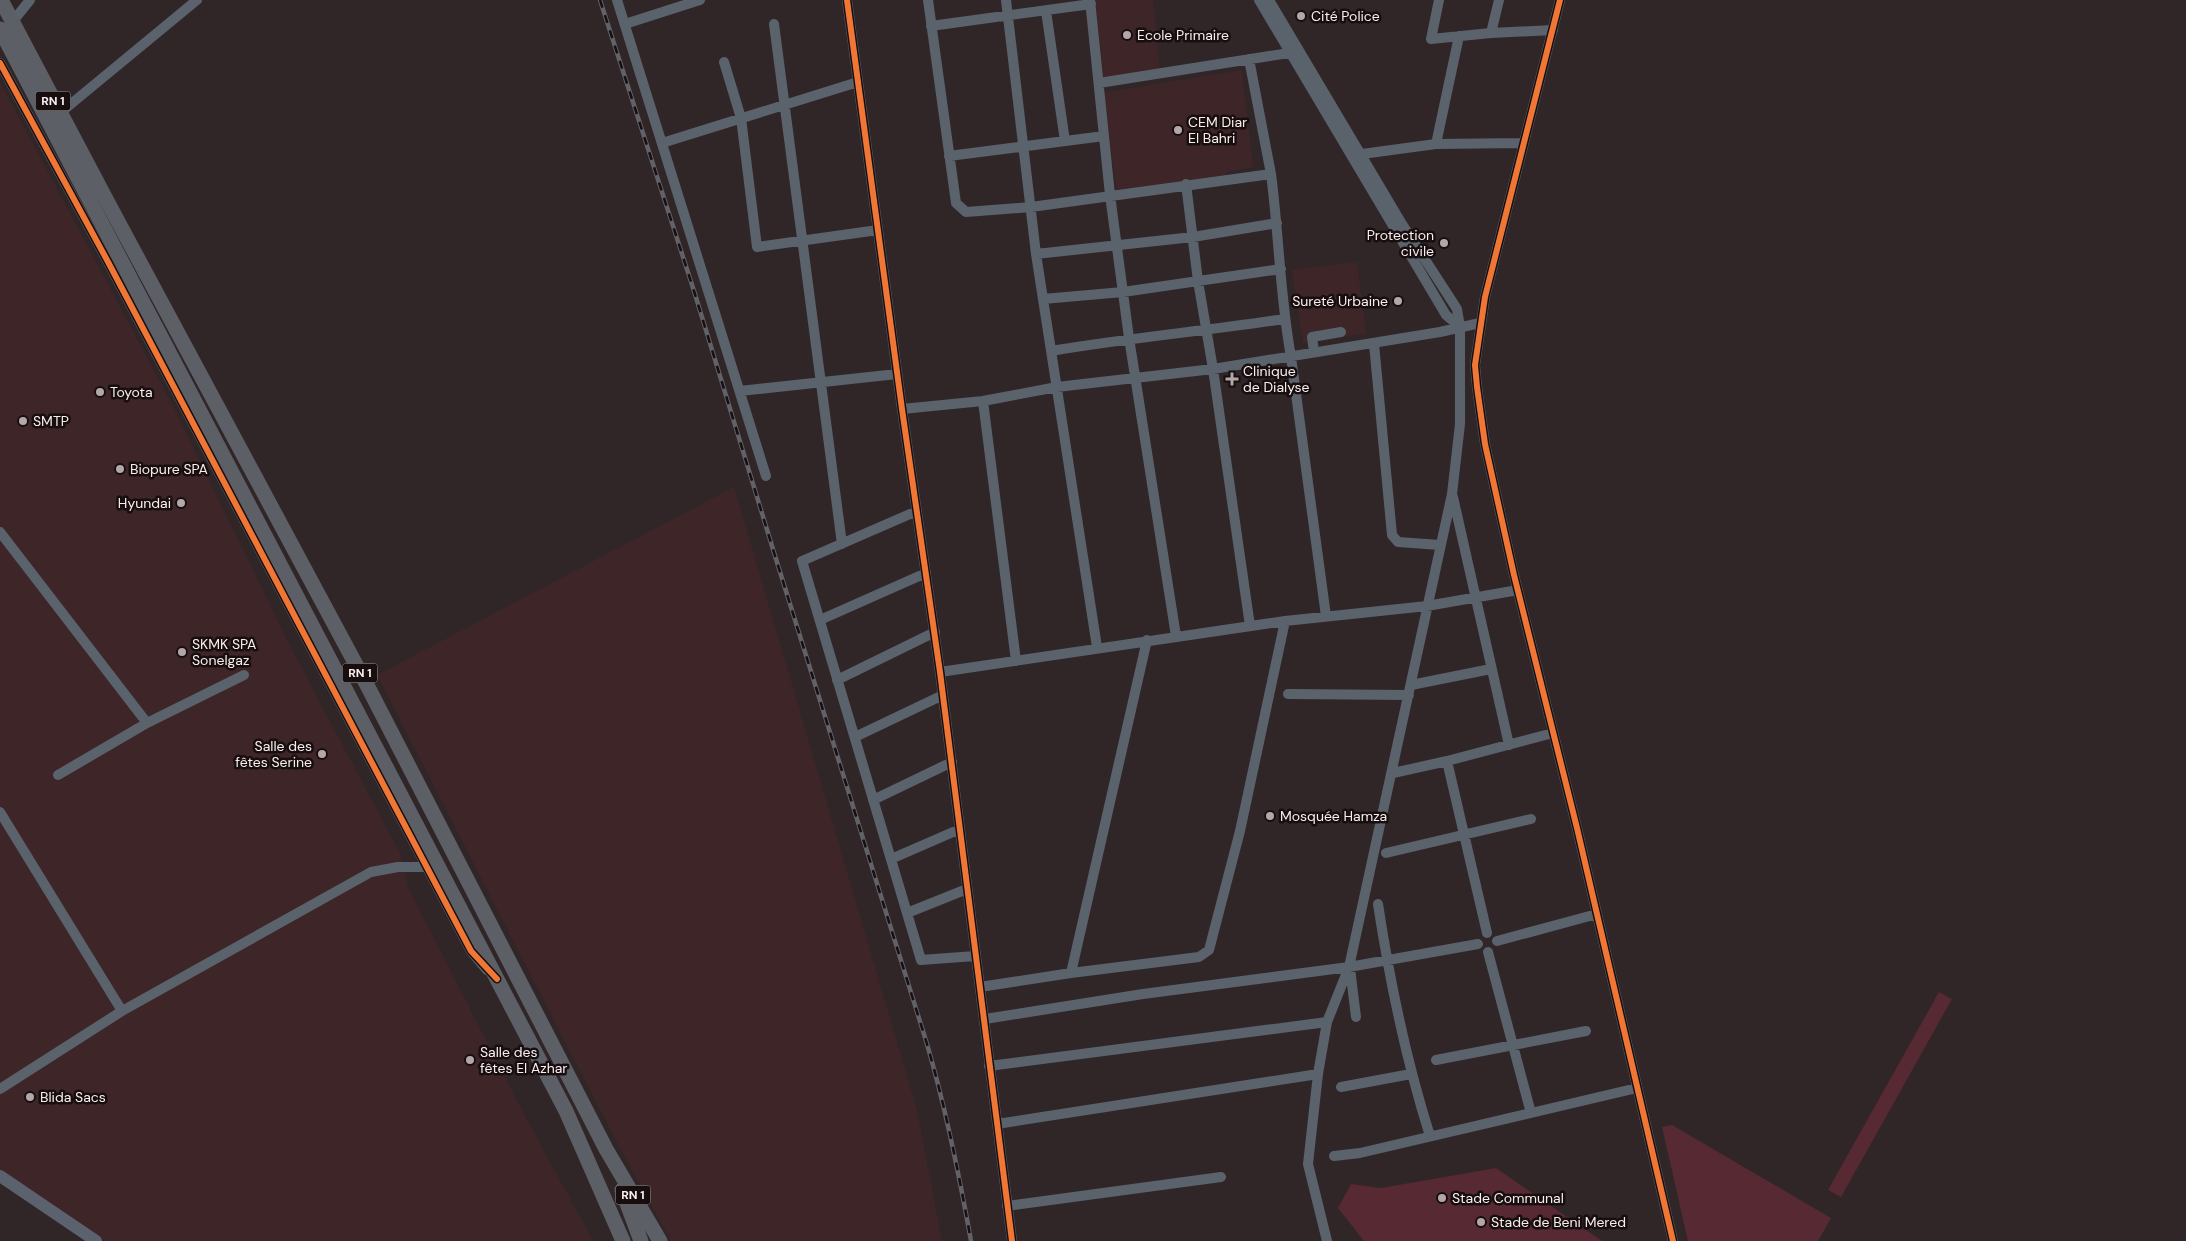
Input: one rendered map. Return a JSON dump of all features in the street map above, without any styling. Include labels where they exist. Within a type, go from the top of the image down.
[{"type":"highway","name":"RN 1","points":[[1,0],[6,25],[566,1111],[622,1241]]},
{"type":"highway","name":"RN 1","points":[[6,25],[60,113],[368,687],[606,1149],[660,1241]]},
{"type":"highway","points":[[606,1149],[641,1241]]},
{"type":"main road","points":[[0,1176],[96,1241]]},
{"type":"street","points":[[6,25],[30,0]]},
{"type":"street","points":[[60,113],[197,0]]},
{"type":"street","points":[[617,0],[766,476]]},
{"type":"street","points":[[625,24],[700,0]]},
{"type":"street","points":[[848,0],[897,374],[935,632],[1012,1241]]},
{"type":"street","points":[[928,0],[956,203],[966,212],[1031,207],[1186,184],[1271,174]]},
{"type":"street","points":[[1006,0],[1036,254],[1097,648]]},
{"type":"street","points":[[1259,0],[1446,315],[1460,327]]},
{"type":"street","points":[[1269,0],[1402,224],[1457,309],[1460,327],[1460,424],[1452,494],[1393,773],[1349,967],[1327,1022],[1318,1074],[1308,1164],[1327,1241]]},
{"type":"street","points":[[1439,0],[1431,39],[1491,33],[1553,30]]},
{"type":"street","points":[[1491,33],[1500,0]]},
{"type":"street","points":[[1560,0],[1523,143],[1480,323],[1475,365],[1477,387],[1485,444],[1518,590],[1674,1241]]},
{"type":"street","points":[[931,26],[1008,14],[1046,11],[1090,2],[1110,195],[1129,338],[1176,636]]},
{"type":"street","points":[[1046,11],[1065,141]]},
{"type":"street","points":[[774,24],[842,544]]},
{"type":"street","points":[[1436,144],[1460,36]]},
{"type":"street","points":[[1099,83],[1290,52],[1301,53]]},
{"type":"street","points":[[1249,59],[1271,174],[1277,223],[1284,319],[1291,357],[1326,616]]},
{"type":"street","points":[[0,62],[107,260],[471,951],[497,979]]},
{"type":"street","points":[[724,62],[741,118],[757,247],[878,230]]},
{"type":"street","points":[[662,143],[858,82]]},
{"type":"street","points":[[949,156],[1104,136]]},
{"type":"street","points":[[1362,154],[1436,144],[1523,143]]},
{"type":"street","points":[[1186,184],[1198,281],[1214,369],[1250,626]]},
{"type":"street","points":[[1036,254],[1193,237],[1277,223]]},
{"type":"street","points":[[1043,299],[1123,292],[1281,269]]},
{"type":"street","points":[[1050,351],[1129,338],[1207,331],[1284,319]]},
{"type":"street","points":[[902,409],[984,401],[1057,387],[1214,369],[1374,344],[1480,323]]},
{"type":"street","points":[[1314,352],[1312,336],[1341,332]]},
{"type":"street","points":[[1374,344],[1392,535],[1398,542],[1440,545]]},
{"type":"street","points":[[740,391],[897,374]]},
{"type":"street","points":[[984,401],[1016,661]]},
{"type":"street","points":[[1452,494],[1509,744]]},
{"type":"street","points":[[917,511],[802,560],[921,960],[975,956]]},
{"type":"street","points":[[0,532],[147,723]]},
{"type":"street","points":[[820,620],[926,573]]},
{"type":"street","points":[[940,672],[1285,621],[1427,606],[1518,590]]},
{"type":"street","points":[[980,987],[1199,957],[1209,950],[1240,831],[1285,621]]},
{"type":"street","points":[[838,680],[935,632]]},
{"type":"street","points":[[1070,974],[1147,640]]},
{"type":"street","points":[[1288,694],[1410,690],[1491,669]]},
{"type":"street","points":[[58,775],[147,723],[244,675]]},
{"type":"street","points":[[855,737],[943,695]]},
{"type":"street","points":[[1393,773],[1553,733]]},
{"type":"street","points":[[1447,760],[1487,933]]},
{"type":"street","points":[[873,800],[952,762]]},
{"type":"street","points":[[0,812],[122,1011]]},
{"type":"street","points":[[1386,853],[1531,819]]},
{"type":"street","points":[[891,859],[960,830]]},
{"type":"street","points":[[0,1089],[122,1011],[371,872],[398,867],[428,867]]},
{"type":"street","points":[[907,913],[967,890]]},
{"type":"street","points":[[1378,904],[1386,960],[1411,1074],[1430,1136]]},
{"type":"street","points":[[1498,941],[1597,914]]},
{"type":"street","points":[[1487,933],[1493,934],[1498,941],[1494,950],[1488,952],[1483,951],[1478,944],[1479,938],[1487,933]]},
{"type":"street","points":[[985,1019],[1144,994],[1349,967],[1478,944]]},
{"type":"street","points":[[1488,952],[1531,1113]]},
{"type":"street","points":[[1349,967],[1356,1016]]},
{"type":"street","points":[[989,1066],[1327,1022]]},
{"type":"street","points":[[1436,1060],[1586,1031]]},
{"type":"street","points":[[997,1124],[1318,1074]]},
{"type":"street","points":[[1341,1087],[1411,1074]]},
{"type":"street","points":[[1334,1156],[1360,1153],[1637,1088]]},
{"type":"street","points":[[1007,1206],[1222,1177]]},
{"type":"shaded area","name":"Ecole Primaire","points":[[1092,0],[1153,0],[1160,70],[1103,78]]},
{"type":"shaded area","name":"CEM Diar El Bahri","points":[[1242,70],[1253,167],[1226,172],[1226,178],[1117,191],[1102,93]]},
{"type":"shaded area","points":[[0,82],[173,406],[290,646],[401,855],[408,887],[518,1103],[593,1241],[105,1241],[0,1170]]},
{"type":"shaded area","points":[[1357,262],[1366,333],[1303,343],[1292,270]]},
{"type":"shaded area","points":[[734,487],[917,1110],[942,1241],[671,1241],[614,1137],[377,675]]},
{"type":"shaded area","points":[[1939,992],[1952,999],[1841,1197],[1828,1190]]},
{"type":"shaded area","points":[[1672,1125],[1831,1218],[1818,1241],[1688,1241],[1662,1127]]},
{"type":"shaded area","name":"Stade Communal","points":[[1496,1168],[1602,1241],[1364,1241],[1338,1208],[1351,1184],[1381,1188]]},
{"type":"railway","points":[[600,0],[694,291],[927,1044],[952,1142],[971,1241]]},
{"type":"cycle path","points":[[847,0],[902,409],[940,672],[1012,1241]]},
{"type":"cycle path","points":[[1560,0],[1485,297],[1475,365],[1477,387],[1485,444],[1514,575],[1577,828],[1673,1241]]},
{"type":"cycle path","points":[[0,63],[107,260],[471,951],[497,979]]},
{"type":"place","name":"Cité Police","points":[[1301,16]]},
{"type":"place","name":"Ecole Primaire","points":[[1127,35]]},
{"type":"place","name":"CEM Diar El Bahri","points":[[1178,130]]},
{"type":"place","name":"Protection civile","points":[[1444,243]]},
{"type":"place","name":"Sureté Urbaine","points":[[1398,301]]},
{"type":"place","name":"Clinique de Dialyse","points":[[1232,379]]},
{"type":"place","name":"Toyota","points":[[100,392]]},
{"type":"place","name":"SMTP","points":[[23,421]]},
{"type":"place","name":"Biopure SPA","points":[[120,469]]},
{"type":"place","name":"Hyundai","points":[[181,503]]},
{"type":"place","name":"SKMK SPA Sonelgaz","points":[[182,652]]},
{"type":"place","name":"Salle des fêtes Serine","points":[[322,754]]},
{"type":"place","name":"Mosquée Hamza","points":[[1270,816]]},
{"type":"place","name":"Salle des fêtes El Azhar","points":[[470,1060]]},
{"type":"place","name":"Blida Sacs","points":[[30,1097]]},
{"type":"place","name":"Stade Communal","points":[[1442,1198]]},
{"type":"place","name":"Stade de Beni Mered","points":[[1481,1222]]}]
